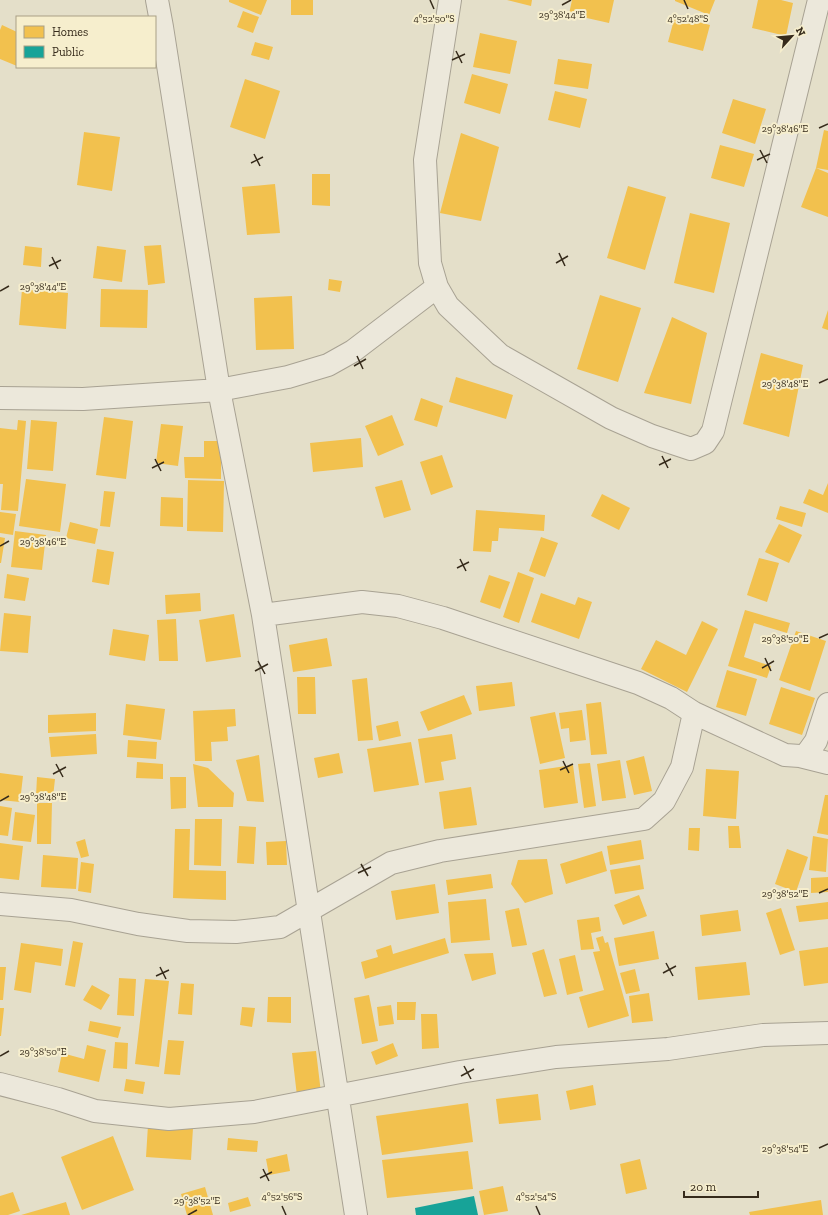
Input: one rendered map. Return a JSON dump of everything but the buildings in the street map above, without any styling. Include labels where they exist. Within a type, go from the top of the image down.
[{"type":"street","points":[[157,0],[220,390],[263,615],[356,1215]]},
{"type":"street","points":[[450,0],[425,160],[430,263],[437,287],[448,306],[500,355],[611,418],[652,436],[691,449],[705,443],[713,431],[819,0]]},
{"type":"street","points":[[0,398],[82,399],[220,390],[288,377],[328,365],[353,351],[437,287]]},
{"type":"street","points":[[263,615],[362,602],[398,606],[443,618],[638,683],[671,698],[694,714],[785,755],[800,756],[828,764]]},
{"type":"street","points":[[800,756],[806,755],[816,741],[828,704]]},
{"type":"street","points":[[0,904],[71,910],[138,924],[188,930],[236,932],[280,927],[391,863],[440,850],[644,819],[664,801],[682,767],[694,714]]},
{"type":"street","points":[[0,1084],[58,1099],[95,1111],[169,1119],[254,1112],[460,1072],[556,1057],[668,1049],[763,1035],[828,1033]]}]
